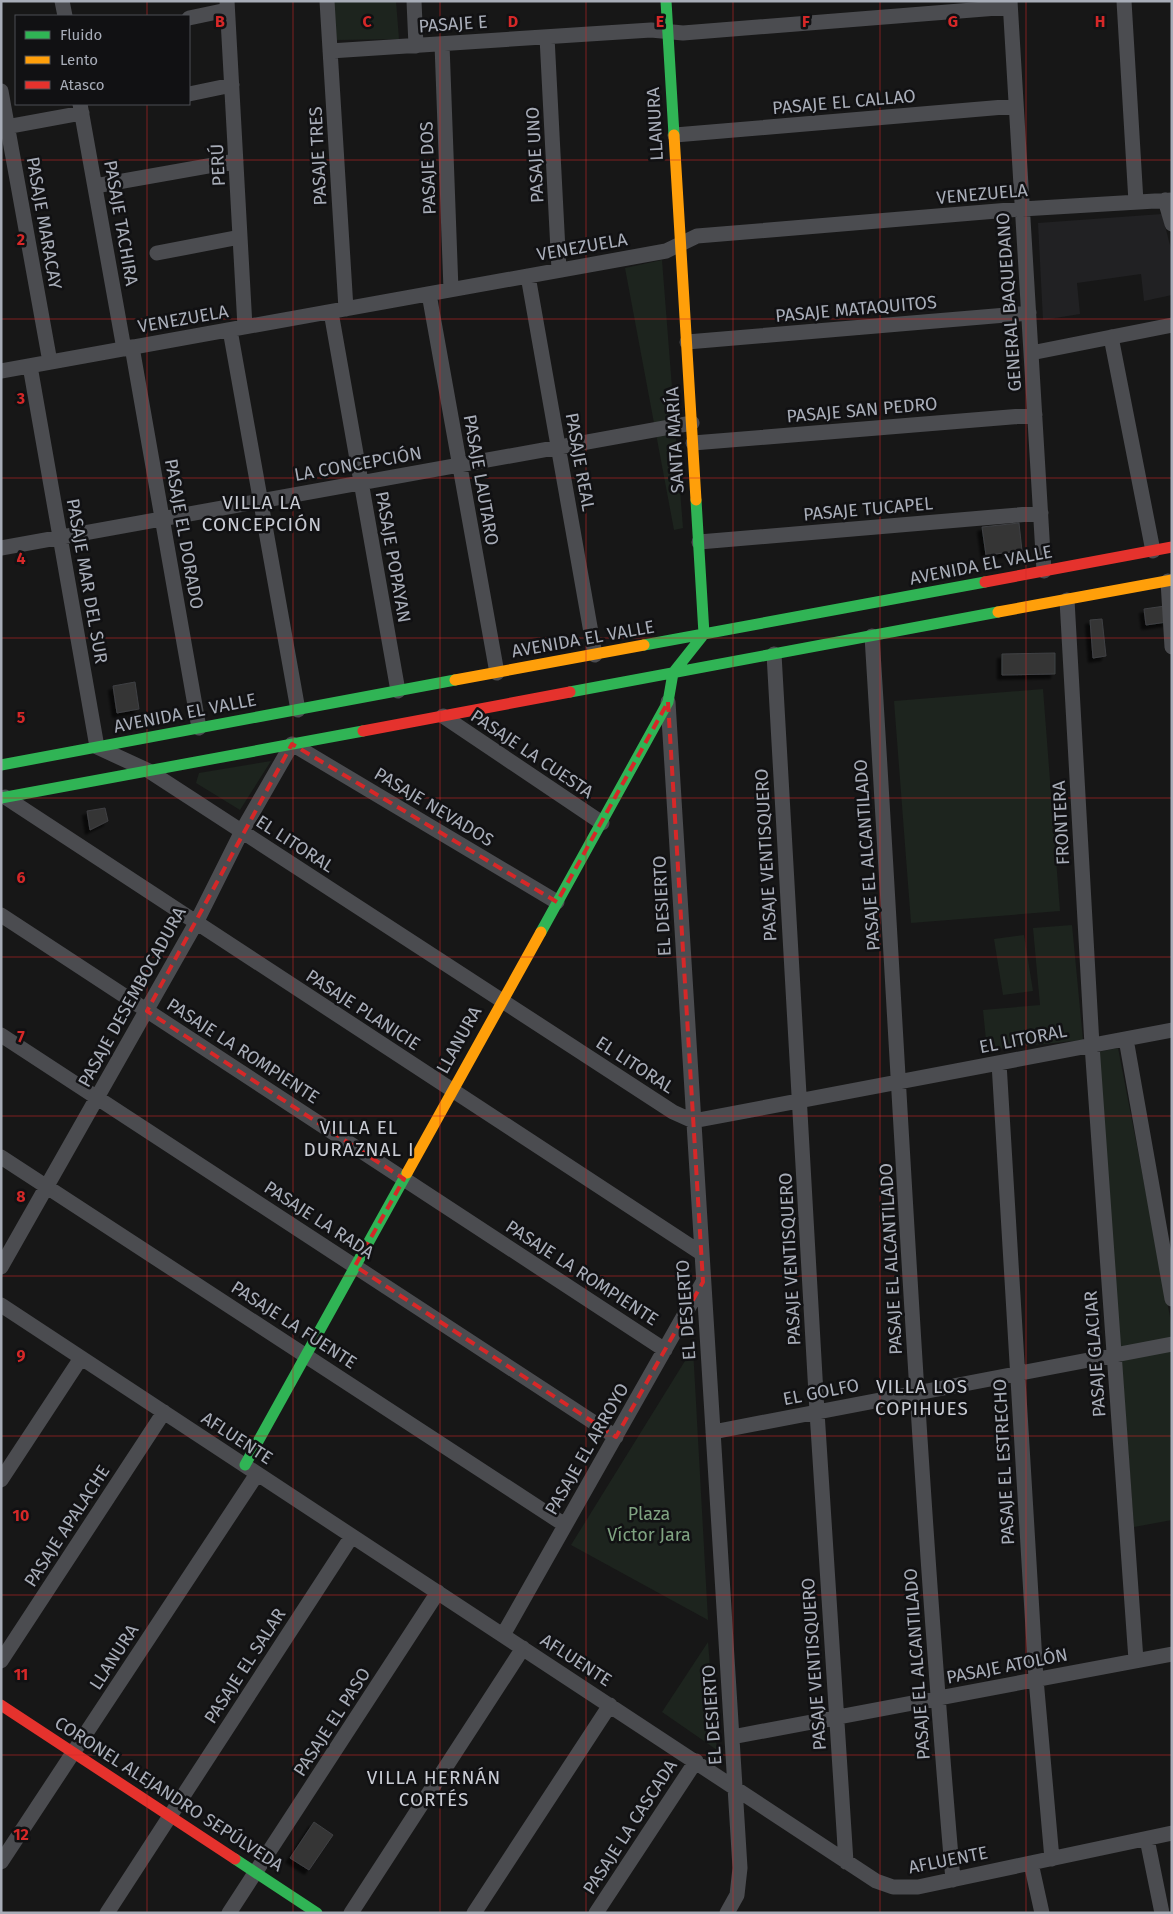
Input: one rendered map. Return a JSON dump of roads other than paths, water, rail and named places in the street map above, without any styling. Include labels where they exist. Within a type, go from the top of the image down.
[{"type":"street","points":[[62,1],[65,15]]},
{"type":"street","name":"PASAJE TRES","points":[[327,1],[338,310]]},
{"type":"street","points":[[414,1],[416,46]]},
{"type":"street","name":"LLANURA","points":[[666,1],[681,244]]},
{"type":"street","points":[[1124,1],[1136,202]]},
{"type":"street","name":"PASAJE E","points":[[330,52],[651,30],[683,33],[1010,4]]},
{"type":"street","name":"GENERAL BAQUEDANO","points":[[1010,4],[1044,571]]},
{"type":"street","points":[[190,18],[227,6]]},
{"type":"street","name":"PERÚ","points":[[227,6],[245,327]]},
{"type":"street","name":"PASAJE UNO","points":[[547,37],[559,270]]},
{"type":"street","name":"PASAJE DOS","points":[[442,44],[451,290]]},
{"type":"street","points":[[190,94],[232,85]]},
{"type":"street","name":"PASAJE MARACAY","points":[[1,90],[4,127],[50,362]]},
{"type":"street","name":"PASAJE EL CALLAO","points":[[674,135],[1016,106]]},
{"type":"street","points":[[4,127],[81,108]]},
{"type":"street","name":"PASAJE TACHIRA","points":[[81,108],[128,348]]},
{"type":"street","points":[[95,186],[236,161]]},
{"type":"street","points":[[1169,200],[1172,224]]},
{"type":"street","name":"VENEZUELA","points":[[1,371],[666,251],[697,236],[1022,209],[1169,200]]},
{"type":"street","points":[[157,252],[240,237]]},
{"type":"street","name":"SANTA MARÍA","points":[[681,244],[704,634]]},
{"type":"street","name":"PASAJE REAL","points":[[528,276],[595,655]]},
{"type":"street","name":"PASAJE LAUTARO","points":[[428,294],[497,673]]},
{"type":"street","name":"PASAJE POPAYAN","points":[[338,310],[361,483],[398,691]]},
{"type":"street","name":"PASAJE MATAQUITOS","points":[[687,342],[1028,313]]},
{"type":"street","points":[[1031,353],[1172,325]]},
{"type":"street","points":[[230,330],[261,501],[291,711],[290,736]]},
{"type":"street","points":[[1111,337],[1153,551]]},
{"type":"street","name":"PASAJE EL DORADO","points":[[128,348],[162,519],[199,728]]},
{"type":"street","name":"PASAJE MAR DEL SUR","points":[[30,366],[98,747]]},
{"type":"street","name":"PASAJE SAN PEDRO","points":[[693,443],[1035,415]]},
{"type":"street","name":"LA CONCEPCIÓN","points":[[1,548],[692,423]]},
{"type":"street","name":"PASAJE TUCAPEL","points":[[699,542],[1041,513]]},
{"type":"street","name":"AVENIDA EL VALLE","points":[[1,765],[1172,547]]},
{"type":"street","points":[[3,798],[149,771],[290,736],[442,716],[1170,581],[1172,646]]},
{"type":"street","name":"FRONTERA","points":[[1067,600],[1092,1045]]},
{"type":"street","name":"LLANURA","points":[[1,1862],[74,1752],[251,1470],[306,1356],[668,702],[673,673],[704,634]]},
{"type":"street","name":"PASAJE EL ALCANTILADO","points":[[872,636],[917,1392],[937,1698],[953,1880]]},
{"type":"street","name":"PASAJE VENTISQUERO","points":[[774,654],[817,1412],[846,1862]]},
{"type":"street","name":"EL DESIERTO","points":[[668,702],[740,1880],[737,1895],[727,1913]]},
{"type":"street","name":"PASAJE LA CUESTA","points":[[442,716],[602,823]]},
{"type":"street","name":"PASAJE DESEMBOCADURA","points":[[1,1267],[196,923],[290,736]]},
{"type":"street","name":"PASAJE NEVADOS","points":[[290,736],[558,902]]},
{"type":"street","points":[[98,747],[149,771]]},
{"type":"street","name":"EL LITORAL","points":[[149,771],[673,1112],[693,1121],[1172,1030]]},
{"type":"street","name":"PASAJE PLANICIE","points":[[3,798],[702,1253]]},
{"type":"street","name":"PASAJE LA ROMPIENTE","points":[[1,915],[665,1350]]},
{"type":"street","name":"PASAJE LA RADA","points":[[1,1035],[616,1437]]},
{"type":"street","points":[[1126,1039],[1172,1299]]},
{"type":"street","name":"PASAJE GLACIAR","points":[[1092,1045],[1136,1660]]},
{"type":"street","name":"PASAJE EL ESTRECHO","points":[[999,1063],[1036,1679],[1052,1859]]},
{"type":"street","name":"PASAJE LA FUENTE","points":[[1,1157],[565,1525]]},
{"type":"street","name":"PASAJE EL ARROYO","points":[[503,1635],[703,1282]]},
{"type":"street","name":"AFLUENTE","points":[[1,1305],[696,1761],[869,1877],[893,1886],[913,1887],[1172,1833]]},
{"type":"street","name":"EL GOLFO","points":[[713,1432],[1172,1344]]},
{"type":"street","points":[[1,1480],[81,1358]]},
{"type":"street","name":"PASAJE APALACHE","points":[[1,1661],[164,1412]]},
{"type":"street","name":"PASAJE EL SALAR","points":[[106,1913],[352,1536]]},
{"type":"street","name":"PASAJE EL PASO","points":[[229,1913],[438,1592]]},
{"type":"street","points":[[352,1913],[523,1648]]},
{"type":"street","name":"PASAJE ATOLÓN","points":[[732,1737],[1172,1654]]},
{"type":"street","name":"CORONEL ALEJANDRO SEPÚLVEDA","points":[[1,1705],[317,1913]]},
{"type":"street","points":[[474,1913],[610,1705]]},
{"type":"street","name":"PASAJE LA CASCADA","points":[[596,1913],[696,1761]]},
{"type":"street","points":[[1147,1839],[1162,1913]]},
{"type":"street","points":[[1031,1863],[1042,1913]]},
{"type":"district","name":"VILLA LA CONCEPCIÓN","points":[[262,513]]},
{"type":"district","name":"VILLA EL DURAZNAL I","points":[[359,1138]]},
{"type":"district","name":"VILLA LOS COPIHUES","points":[[922,1397]]},
{"type":"district","name":"VILLA HERNÁN CORTÉS","points":[[434,1788]]},
{"type":"park label","name":"Plaza Víctor Jara","points":[[649,1524]]}]
